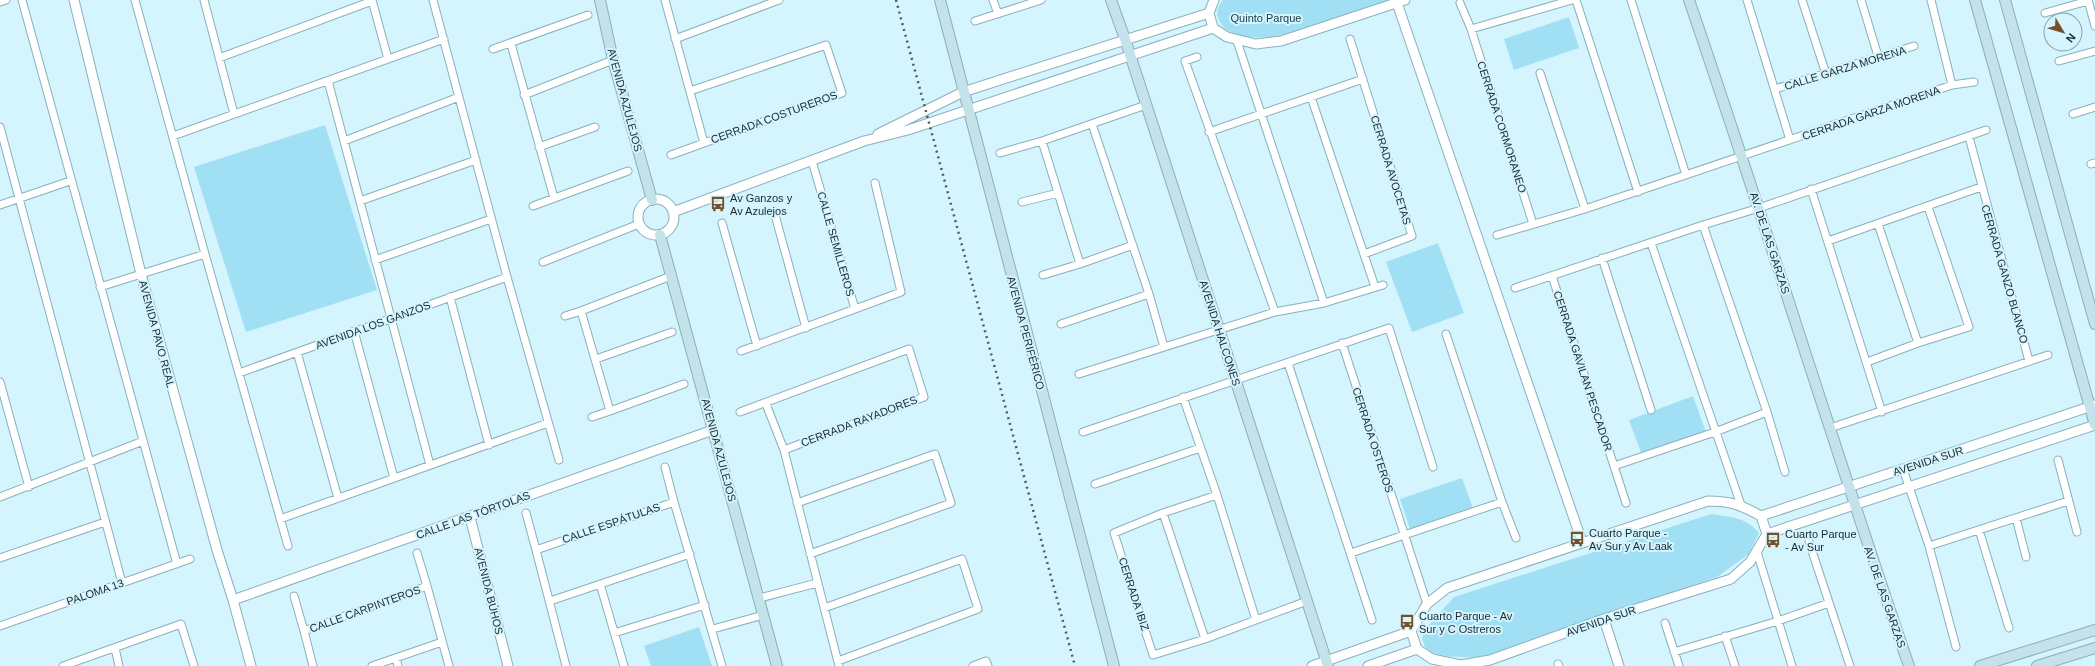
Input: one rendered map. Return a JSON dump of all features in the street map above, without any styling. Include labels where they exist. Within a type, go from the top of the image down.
[{"type":"main road","name":"AVENIDA AZULEJOS","points":[[600,0],[613,60],[652,200]]},
{"type":"main road","name":"AVENIDA PERIFÉRICO","points":[[940,0],[967,110],[1114,666]]},
{"type":"main road","name":"AVENIDA HALCONES","points":[[1111,0],[1224,329],[1232,380],[1302,602],[1327,664]]},
{"type":"main road","name":"AV. DE LAS GARZAS","points":[[1689,0],[1747,154],[1759,208],[1848,487],[1909,666]]},
{"type":"main road","points":[[1975,0],[2093,406],[2095,425]]},
{"type":"main road","points":[[2005,0],[2095,324]]},
{"type":"main road","name":"AVENIDA AZULEJOS","points":[[660,235],[760,598],[777,666]]},
{"type":"main road","points":[[1980,666],[2095,630]]},
{"type":"main road","points":[[2037,666],[2095,648]]},
{"type":"street","points":[[0,2],[6,0]]},
{"type":"street","points":[[22,0],[70,181],[177,564]]},
{"type":"street","name":"AVENIDA PAVO REAL","points":[[74,0],[141,274],[217,550],[233,600],[251,666]]},
{"type":"street","points":[[135,0],[204,254],[288,546]]},
{"type":"street","points":[[204,0],[234,114]]},
{"type":"street","points":[[433,0],[491,219],[559,460]]},
{"type":"street","name":"CERRADA COSTUREROS","points":[[665,0],[704,142]]},
{"type":"street","points":[[675,39],[779,0]]},
{"type":"street","points":[[993,0],[998,14]]},
{"type":"street","points":[[974,21],[1041,0]]},
{"type":"street","points":[[1214,0],[1208,13],[1214,28],[1227,37],[1237,41],[1256,44],[1281,41],[1401,1],[1582,542]]},
{"type":"street","points":[[1471,29],[1572,0]]},
{"type":"street","points":[[1576,0],[1638,192]]},
{"type":"street","points":[[1631,0],[1686,175]]},
{"type":"street","name":"CERRADA GARZA MORENA","points":[[1747,0],[1790,140]]},
{"type":"street","points":[[1802,0],[1826,74]]},
{"type":"street","points":[[1861,0],[1878,56]]},
{"type":"street","name":"CERRADA GARZA MORENA","points":[[1931,0],[1952,85]]},
{"type":"street","points":[[2051,12],[2088,0],[2095,26]]},
{"type":"street","points":[[219,58],[372,1],[388,59]]},
{"type":"street","name":"CERRADA CORMORANEO","points":[[1460,3],[1471,29],[1534,224]]},
{"type":"street","points":[[673,212],[864,141],[963,92],[1208,13]]},
{"type":"street","points":[[493,49],[511,44],[588,15]]},
{"type":"street","points":[[864,141],[908,130],[1131,57],[1214,28]]},
{"type":"street","points":[[173,136],[444,39]]},
{"type":"street","name":"CERRADA AVOCETAS","points":[[1350,39],[1412,236],[1364,254]]},
{"type":"street","points":[[1237,41],[1324,303]]},
{"type":"street","points":[[511,44],[554,198]]},
{"type":"street","name":"CERRADA COSTUREROS","points":[[671,155],[842,93],[826,45],[690,91]]},
{"type":"street","name":"CALLE GARZA MORENA","points":[[1775,89],[1914,46]]},
{"type":"street","points":[[2059,61],[2095,51]]},
{"type":"street","points":[[1197,57],[1185,61],[1209,132],[1275,312]]},
{"type":"street","points":[[524,95],[613,60]]},
{"type":"street","points":[[1540,73],[1585,209]]},
{"type":"street","points":[[1209,132],[1363,79]]},
{"type":"street","points":[[328,81],[430,465]]},
{"type":"street","name":"CERRADA GARZA MORENA","points":[[1747,154],[1952,85],[1974,82]]},
{"type":"street","points":[[1311,96],[1375,287]]},
{"type":"street","points":[[344,141],[459,97]]},
{"type":"street","points":[[1000,153],[1042,141],[1146,105]]},
{"type":"street","points":[[933,107],[936,120]]},
{"type":"street","points":[[2074,114],[2095,107]]},
{"type":"street","points":[[905,120],[908,130]]},
{"type":"street","points":[[1092,124],[1149,294],[1164,347]]},
{"type":"street","points":[[0,127],[1,138],[122,583]]},
{"type":"street","points":[[539,147],[595,127]]},
{"type":"street","points":[[1759,208],[1986,130]]},
{"type":"street","name":"CERRADA GANZO BLANCO","points":[[1969,137],[1981,187],[2029,361]]},
{"type":"street","points":[[1042,141],[1080,264]]},
{"type":"street","points":[[1497,235],[1638,192],[1747,154]]},
{"type":"street","points":[[360,201],[476,160]]},
{"type":"street","name":"CALLE SEMILLEROS","points":[[741,351],[855,309],[812,161]]},
{"type":"street","points":[[533,206],[628,171]]},
{"type":"street","points":[[0,205],[70,181]]},
{"type":"street","points":[[855,309],[901,292],[875,183]]},
{"type":"street","points":[[1828,241],[1928,207],[1981,187]]},
{"type":"street","points":[[1811,189],[1882,412]]},
{"type":"street","points":[[1022,202],[1058,193]]},
{"type":"street","points":[[657,199],[667,203],[673,212],[672,226],[660,235],[650,234],[640,224],[639,212],[646,202],[657,199]]},
{"type":"street","points":[[1867,362],[1918,343],[1969,327],[1928,207]]},
{"type":"street","name":"CERRADA GAVILAN PESCADOR","points":[[1515,288],[1651,243],[1703,224],[1759,208]]},
{"type":"street","points":[[775,215],[806,328]]},
{"type":"street","points":[[375,260],[491,219]]},
{"type":"street","points":[[722,223],[757,346]]},
{"type":"street","points":[[543,262],[640,224]]},
{"type":"street","points":[[1703,224],[1767,412],[1785,472]]},
{"type":"street","points":[[1878,224],[1918,343]]},
{"type":"street","points":[[1651,243],[1732,484],[1741,505]]},
{"type":"street","points":[[1042,275],[1080,264],[1133,245]]},
{"type":"street","points":[[100,287],[204,254]]},
{"type":"street","points":[[1602,258],[1651,410]]},
{"type":"street","points":[[565,316],[671,276]]},
{"type":"street","name":"CERRADA GAVILAN PESCADOR","points":[[1552,276],[1626,503]]},
{"type":"street","name":"AVENIDA LOS GANZOS","points":[[239,373],[507,277]]},
{"type":"street","points":[[1079,374],[1275,312],[1324,303],[1382,285]]},
{"type":"street","points":[[1061,324],[1149,294]]},
{"type":"street","points":[[450,297],[488,445]]},
{"type":"street","points":[[581,311],[610,411]]},
{"type":"street","points":[[1083,432],[1246,375],[1288,363],[1342,343],[1389,328],[1433,467]]},
{"type":"street","points":[[354,331],[394,478]]},
{"type":"street","points":[[596,359],[672,332]]},
{"type":"street","points":[[1446,334],[1502,502],[1516,538]]},
{"type":"street","name":"CERRADA OSTEROS","points":[[1342,343],[1403,536],[1427,604]]},
{"type":"street","name":"CERRADA RAYADORES","points":[[740,412],[766,404],[909,349],[924,397],[784,450]]},
{"type":"street","points":[[297,352],[338,498]]},
{"type":"street","points":[[1830,428],[1882,412],[2048,355]]},
{"type":"street","points":[[1288,363],[1372,620]]},
{"type":"street","points":[[0,382],[29,486]]},
{"type":"street","points":[[592,417],[684,384]]},
{"type":"street","points":[[1182,397],[1217,495],[1256,620]]},
{"type":"street","points":[[766,404],[784,450],[817,582],[839,664],[978,609],[962,559],[824,608]]},
{"type":"street","name":"AVENIDA SUR","points":[[1761,516],[2093,406]]},
{"type":"street","name":"CERRADA GAVILAN PESCADOR","points":[[1614,466],[1715,432],[1767,412]]},
{"type":"street","points":[[280,519],[548,423]]},
{"type":"street","name":"AVENIDA SUR","points":[[1417,649],[1432,659],[1446,664],[1461,665],[1490,660],[1604,619],[1731,579],[1750,562],[1767,534],[1854,505],[1910,490],[2095,425]]},
{"type":"street","name":"CALLE LAS TÓRTOLAS","points":[[233,600],[713,430]]},
{"type":"street","points":[[0,497],[142,441]]},
{"type":"street","points":[[1095,484],[1200,448]]},
{"type":"street","points":[[797,503],[935,454],[951,503],[810,554]]},
{"type":"street","points":[[2058,460],[2077,532]]},
{"type":"street","points":[[665,467],[674,502]]},
{"type":"street","points":[[1903,469],[1929,546],[1956,647]]},
{"type":"street","name":"CERRADA IBIZ","points":[[1217,495],[1163,513],[1114,533],[1153,655],[1205,640],[1302,602]]},
{"type":"street","points":[[1312,666],[1327,664],[1411,631],[1427,604],[1447,588],[1708,501],[1728,501],[1741,505],[1761,516],[1767,534]]},
{"type":"street","points":[[1929,546],[2068,501]]},
{"type":"street","name":"CALLE ESPÁTULAS","points":[[536,550],[674,502],[713,629],[722,666]]},
{"type":"street","points":[[1351,553],[1502,502]]},
{"type":"street","points":[[526,513],[566,666]]},
{"type":"street","points":[[1163,513],[1205,640]]},
{"type":"street","name":"AVENIDA BÚHOS","points":[[470,517],[508,666]]},
{"type":"street","points":[[2016,518],[2026,557]]},
{"type":"street","points":[[0,558],[105,522]]},
{"type":"street","points":[[1979,530],[2009,628]]},
{"type":"street","points":[[1809,542],[1850,666]]},
{"type":"street","points":[[1757,552],[1792,666]]},
{"type":"street","points":[[417,553],[427,586]]},
{"type":"street","points":[[550,601],[690,554]]},
{"type":"street","name":"PALOMA 13","points":[[0,626],[190,559]]},
{"type":"street","points":[[760,598],[817,582]]},
{"type":"street","points":[[600,584],[624,666]]},
{"type":"street","name":"CALLE CARPINTEROS","points":[[313,666],[304,631],[427,586],[449,666]]},
{"type":"street","points":[[294,596],[304,631]]},
{"type":"street","points":[[1674,652],[1778,621],[1829,603]]},
{"type":"street","points":[[614,634],[705,605]]},
{"type":"street","points":[[713,629],[763,614]]},
{"type":"street","points":[[1604,619],[1619,666]]},
{"type":"street","points":[[1665,623],[1679,666]]},
{"type":"street","points":[[63,666],[181,624],[194,666]]},
{"type":"street","points":[[1368,666],[1417,649],[1411,631]]},
{"type":"street","points":[[1724,636],[1735,666]]},
{"type":"street","points":[[372,666],[442,642]]},
{"type":"street","points":[[115,648],[119,666]]},
{"type":"street","points":[[396,658],[398,666]]},
{"type":"street","points":[[973,666],[986,661],[988,666]]},
{"type":"green space","name":"Quinto Parque","points":[[1223,0],[1390,0],[1295,32],[1266,37],[1248,37],[1231,32],[1220,22],[1217,13],[1219,5]]},
{"type":"green space","points":[[1569,17],[1579,48],[1514,70],[1504,39]]},
{"type":"green space","points":[[325,125],[377,290],[246,332],[194,167]]},
{"type":"green space","points":[[1438,243],[1464,313],[1412,332],[1386,262]]},
{"type":"green space","points":[[1693,396],[1707,435],[1643,458],[1629,420]]},
{"type":"green space","points":[[1462,478],[1474,511],[1411,532],[1400,499]]},
{"type":"green space","points":[[1711,514],[1738,519],[1749,524],[1759,533],[1749,554],[1717,577],[1490,657],[1445,656],[1430,651],[1425,647],[1422,638],[1427,627],[1454,597]]},
{"type":"green space","points":[[699,627],[712,666],[651,666],[644,646]]},
{"type":"railway","points":[[896,0],[1075,666]]},
{"type":"place","name":"Av Ganzos y Av Azulejos","points":[[718,204]]},
{"type":"place","name":"Cuarto Parque - Av Sur y Av Laak","points":[[1577,539]]},
{"type":"place","name":"Cuarto Parque - Av Sur","points":[[1773,540]]},
{"type":"place","name":"Cuarto Parque - Av Sur y C Ostreros","points":[[1407,622]]}]
